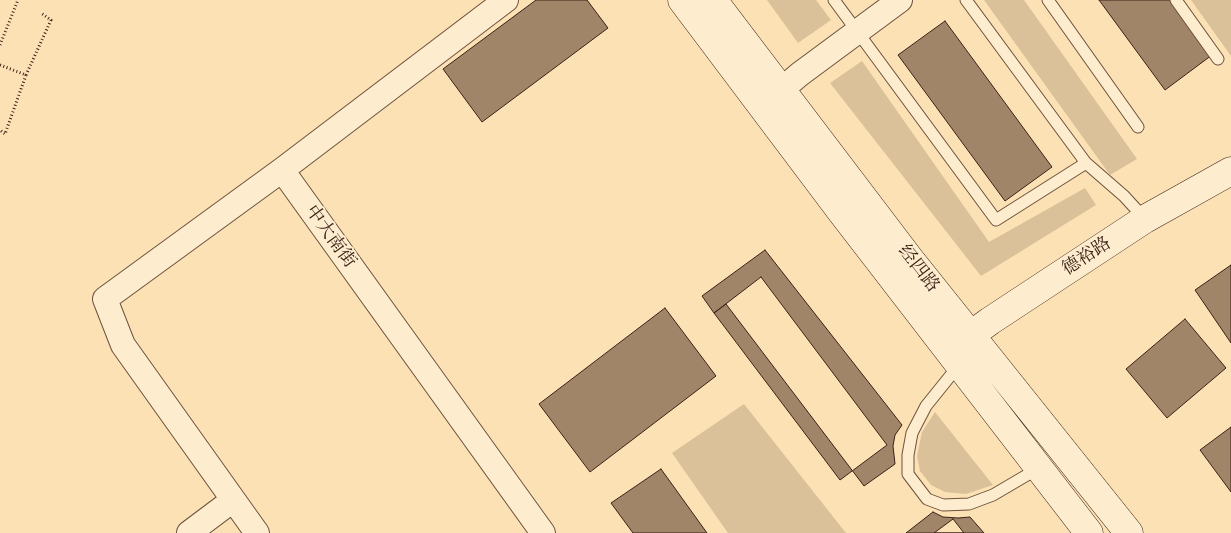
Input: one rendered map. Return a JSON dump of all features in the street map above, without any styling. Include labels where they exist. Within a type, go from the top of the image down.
[{"type":"main road","name":"经四路","points":[[682,0],[840,210],[1089,533]]},
{"type":"main road","name":"经四路","points":[[713,0],[909,258],[1129,533]]},
{"type":"main road","name":"德裕路","points":[[955,359],[971,335],[1145,219],[1231,171]]},
{"type":"street","points":[[257,533],[123,345],[105,299],[282,170],[506,0]]},
{"type":"street","points":[[781,90],[900,0]]},
{"type":"street","name":"中大南街","points":[[282,170],[543,533]]},
{"type":"street","points":[[189,533],[233,500]]},
{"type":"lane","points":[[834,0],[996,220],[1086,163]]},
{"type":"lane","points":[[966,0],[1086,163],[1124,196],[1145,219]]},
{"type":"lane","points":[[1048,0],[1138,127]]},
{"type":"lane","points":[[1176,0],[1218,59]]},
{"type":"lane","points":[[955,359],[912,433],[908,455],[908,474],[917,486],[927,498],[943,506],[969,504],[993,495],[1039,468]]},
{"type":"path","points":[[0,45],[18,0]]},
{"type":"path","points":[[0,130],[5,134],[26,75],[51,20],[41,13]]},
{"type":"path","points":[[0,65],[26,75]]},
{"type":"shaded area","points":[[767,0],[816,0],[831,20],[798,43]]},
{"type":"shaded area","points":[[984,0],[1024,0],[1137,159],[1110,175]]},
{"type":"shaded area","points":[[1191,0],[1231,0],[1231,56]]},
{"type":"shaded area","points":[[862,61],[989,242],[1085,188],[1096,205],[981,276],[830,83]]},
{"type":"shaded area","points":[[744,404],[846,533],[728,533],[672,453]]},
{"type":"shaded area","points":[[935,412],[993,485],[966,494],[945,492],[931,485],[920,471],[917,456],[922,432]]},
{"type":"building","points":[[536,0],[587,0],[608,28],[482,122],[443,69]]},
{"type":"building","points":[[1099,0],[1172,0],[1212,55],[1165,90]]},
{"type":"building","points":[[945,21],[1052,167],[1005,201],[898,55]]},
{"type":"building","points":[[765,250],[902,425],[895,435],[893,446],[895,464],[864,486],[726,304],[714,313],[702,296]]},
{"type":"building","points":[[1231,265],[1231,343],[1195,290]]},
{"type":"building","points":[[761,277],[887,445],[840,480],[714,313]]},
{"type":"building","points":[[665,308],[716,376],[590,472],[539,404]]},
{"type":"building","points":[[1185,319],[1226,368],[1167,418],[1126,369]]},
{"type":"building","points":[[1231,427],[1231,492],[1200,450]]},
{"type":"building","points":[[661,469],[707,533],[633,533],[611,503]]},
{"type":"building","points":[[933,512],[943,517],[970,517],[984,533],[906,533]]},
{"type":"building","points":[[953,519],[964,533],[934,533]]}]
